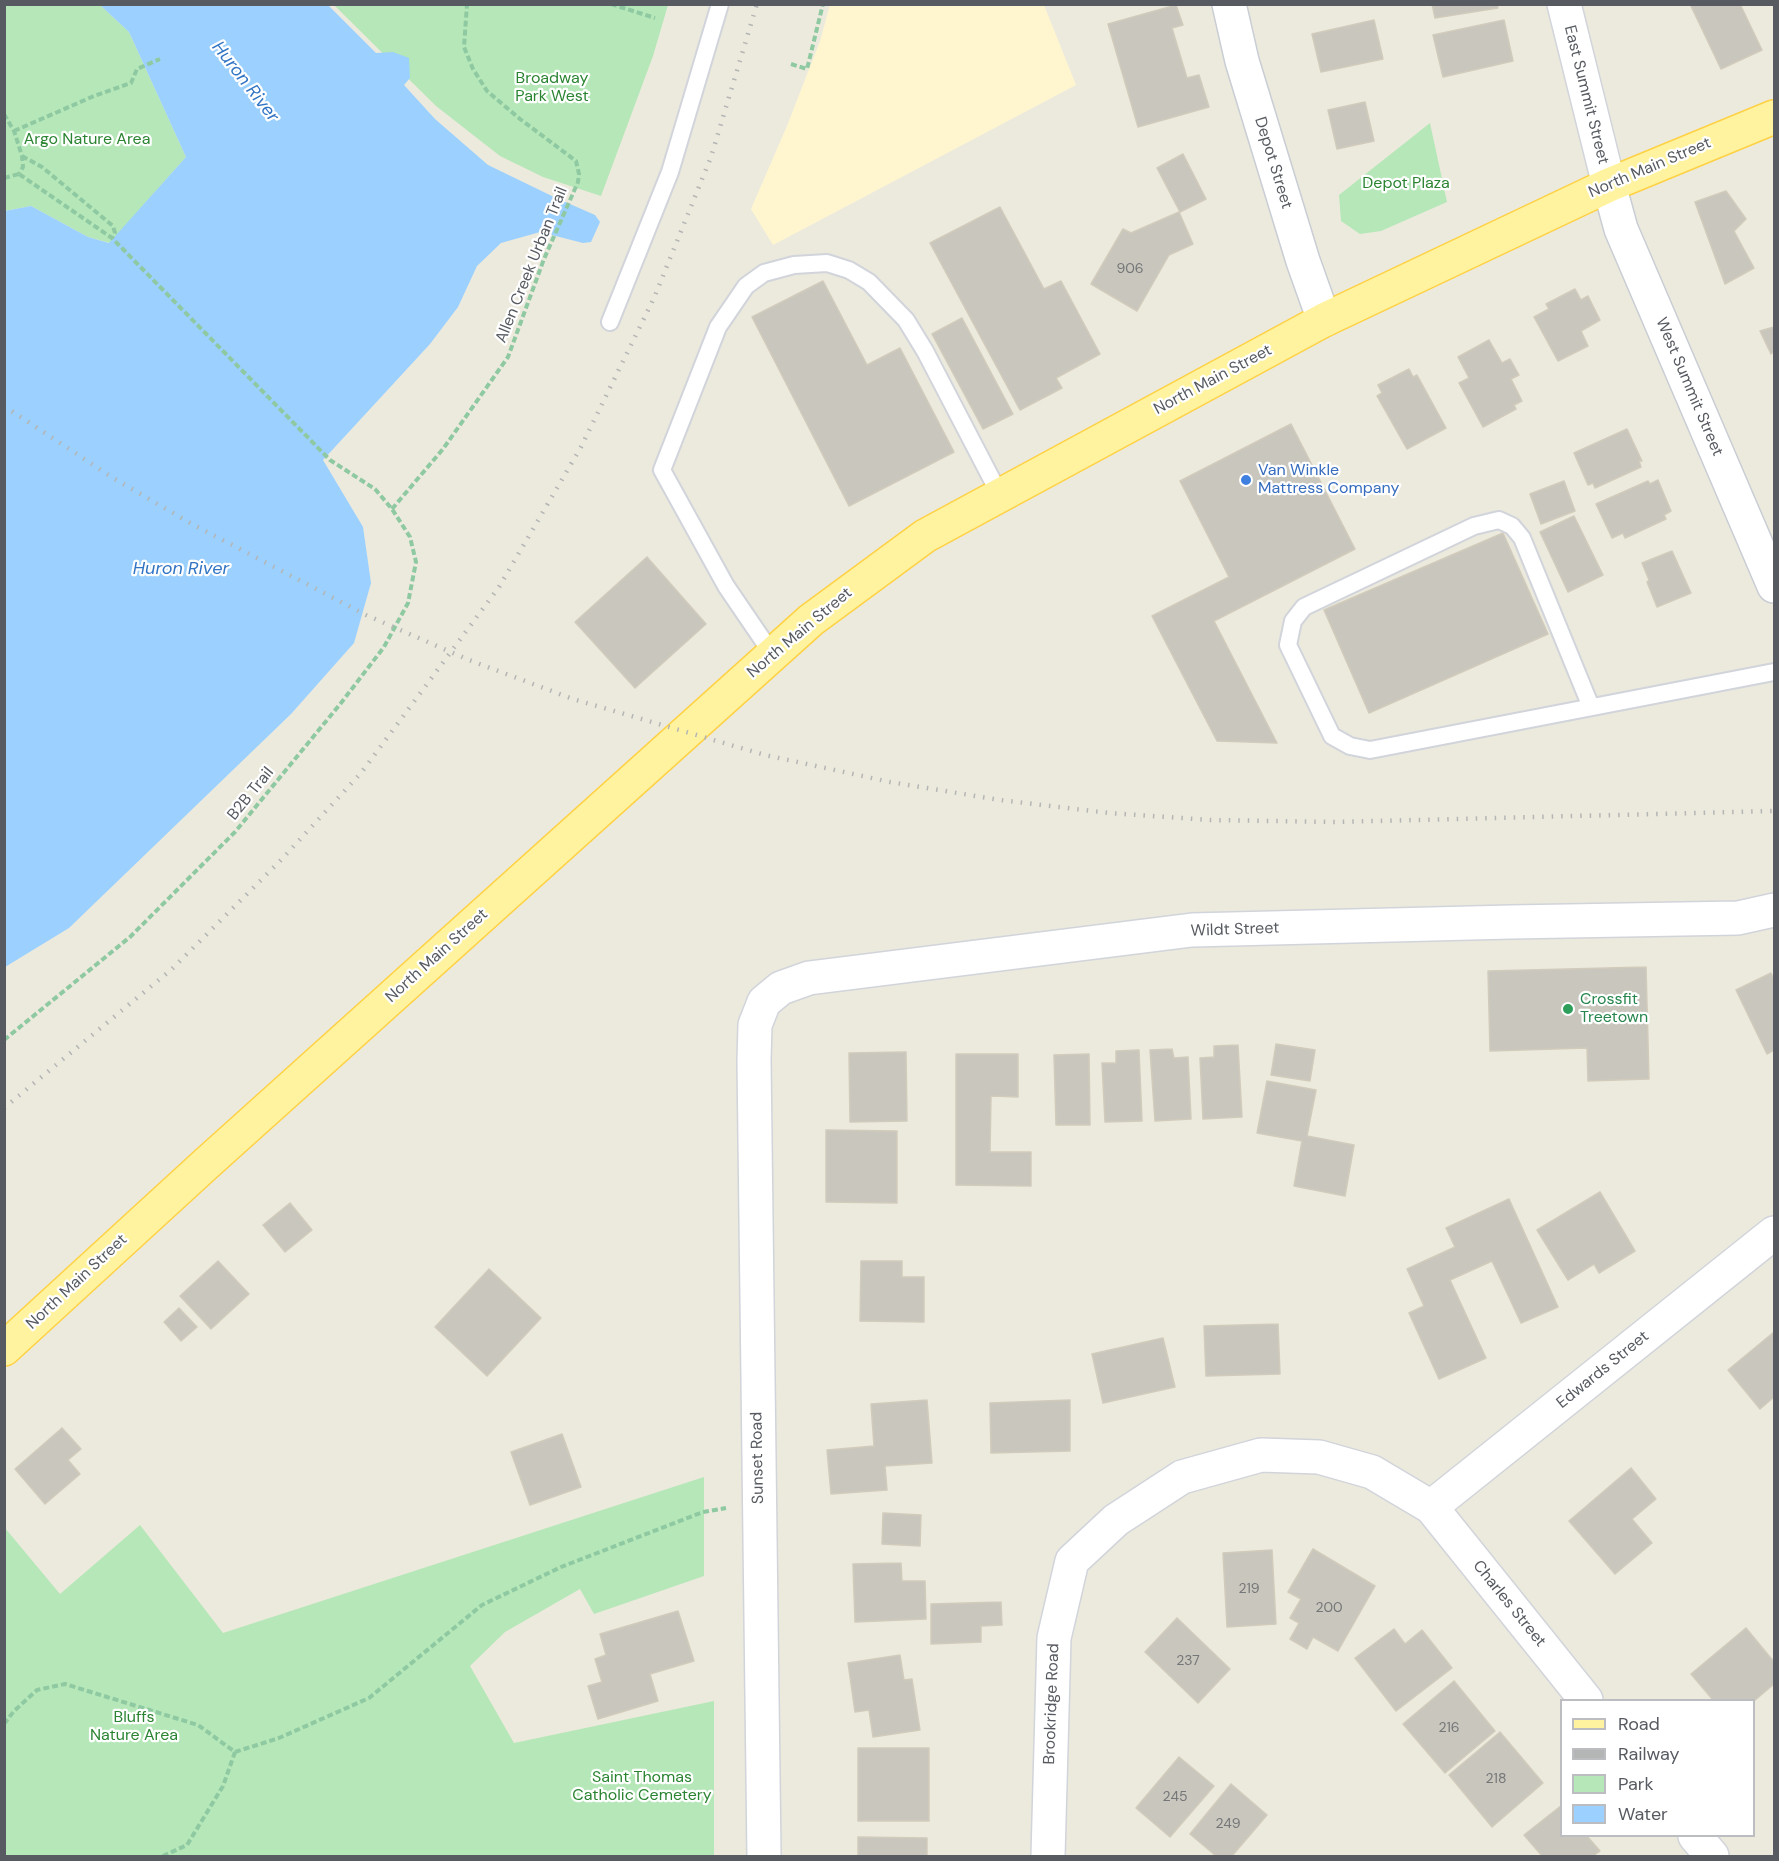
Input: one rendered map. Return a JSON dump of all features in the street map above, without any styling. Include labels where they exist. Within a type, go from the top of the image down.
[{"type":"main road","name":"North Main Street","points":[[4,1349],[207,1163],[811,620],[925,536],[1324,320],[1609,185],[1774,117]]},
{"type":"street","name":"Depot Street","points":[[1229,4],[1242,61],[1303,261],[1324,320]]},
{"type":"street","name":"East Summit Street","points":[[1564,4],[1609,185]]},
{"type":"street","name":"West Summit Street","points":[[1609,185],[1621,229],[1774,586]]},
{"type":"street","name":"Wildt Street","points":[[754,1060],[755,1025],[764,1002],[782,988],[810,978],[1192,930],[1738,918],[1774,910]]},
{"type":"street","name":"Sunset Road","points":[[754,1060],[764,1857]]},
{"type":"street","name":"Edwards Street","points":[[1431,1507],[1774,1233]]},
{"type":"street","name":"Brookridge Road","points":[[1048,1857],[1054,1638],[1072,1561],[1116,1520],[1182,1477],[1261,1455],[1319,1457],[1372,1472],[1431,1507]]},
{"type":"street","name":"Charles Street","points":[[1431,1507],[1584,1699]]},
{"type":"street","points":[[1696,1837],[1712,1857]]},
{"type":"lane","points":[[610,322],[670,172],[720,4]]},
{"type":"lane","points":[[773,655],[726,586],[662,470],[718,327],[746,286],[764,273],[794,265],[826,263],[849,270],[869,282],[906,320],[925,351],[1000,495]]},
{"type":"lane","points":[[1591,707],[1522,538],[1512,526],[1498,520],[1474,526],[1304,607],[1293,621],[1288,645],[1332,736],[1350,746],[1370,750],[1774,672]]},
{"type":"path","name":"Allen Creek Urban Trail","points":[[392,509],[443,449],[508,357],[544,259],[578,182],[576,161],[487,91],[473,69],[464,47],[467,4]]},
{"type":"path","points":[[611,4],[655,18]]},
{"type":"path","points":[[791,64],[807,69],[823,4]]},
{"type":"path","points":[[14,131],[94,96],[131,83],[137,69],[160,59]]},
{"type":"path","points":[[4,114],[14,131],[23,167],[19,174],[4,178]]},
{"type":"path","points":[[19,174],[112,238],[115,233],[112,226],[42,167],[22,156]]},
{"type":"path","name":"B2B Trail","points":[[4,1040],[130,937],[235,832],[384,647],[408,603],[416,562],[410,537],[392,509],[375,489],[330,460],[112,238]]},
{"type":"path","points":[[235,1752],[279,1738],[369,1698],[482,1605],[561,1567],[703,1512],[759,1502]]},
{"type":"path","points":[[4,1724],[38,1690],[65,1684],[198,1725],[235,1752]]},
{"type":"path","points":[[163,1857],[187,1845],[223,1786],[235,1752]]},
{"type":"shaded area","points":[[830,5],[1044,5],[1076,85],[773,245],[751,209],[820,41]]},
{"type":"green space","name":"Argo Nature Area","points":[[5,5],[100,5],[129,32],[186,157],[110,243],[88,237],[31,206],[5,211]]},
{"type":"green space","name":"Broadway Park West","points":[[334,5],[668,5],[653,56],[601,196],[543,177],[500,156],[436,106]]},
{"type":"green space","name":"Depot Plaza","points":[[1430,123],[1447,202],[1381,231],[1360,234],[1341,221],[1339,195]]},
{"type":"green space","name":"Bluffs Nature Area","points":[[704,1477],[704,1576],[594,1614],[580,1589],[505,1632],[470,1666],[514,1743],[714,1701],[714,1856],[5,1856],[5,1528],[60,1594],[140,1525],[223,1633]]},
{"type":"water","name":"Huron River","points":[[100,5],[328,5],[376,53],[393,52],[409,58],[410,78],[404,85],[435,119],[488,165],[595,215],[600,222],[591,242],[583,243],[540,232],[501,243],[477,266],[458,307],[430,344],[323,460],[363,527],[371,583],[354,643],[291,714],[69,928],[5,967],[5,211],[31,206],[88,237],[109,243],[186,157],[129,32]]},
{"type":"building","points":[[1432,4],[1497,4],[1498,8],[1435,18]]},
{"type":"building","points":[[1690,4],[1740,4],[1762,50],[1721,69]]},
{"type":"building","points":[[1176,5],[1183,25],[1172,28],[1187,78],[1199,75],[1209,107],[1138,127],[1108,24]]},
{"type":"building","points":[[1374,20],[1383,59],[1321,72],[1312,34]]},
{"type":"building","points":[[1504,20],[1513,61],[1443,77],[1433,35]]},
{"type":"building","points":[[1365,102],[1374,141],[1337,149],[1328,110]]},
{"type":"building","points":[[1183,154],[1206,199],[1180,212],[1157,168]]},
{"type":"building","points":[[1726,191],[1746,219],[1734,231],[1754,268],[1725,284],[1695,202]]},
{"type":"building","points":[[1000,207],[1044,289],[1061,281],[1100,354],[1056,378],[1062,388],[1020,410],[930,243]]},
{"type":"building","points":[[1179,212],[1193,244],[1169,255],[1137,311],[1091,284],[1123,229],[1131,233]]},
{"type":"building","points":[[823,281],[867,365],[900,348],[954,452],[849,506],[752,317]]},
{"type":"building","points":[[1575,289],[1581,300],[1588,296],[1600,320],[1581,331],[1588,346],[1558,361],[1534,317],[1549,309],[1546,304]]},
{"type":"building","points":[[962,318],[1013,414],[983,429],[932,334]]},
{"type":"building","points":[[1774,327],[1774,352],[1771,354],[1760,331]]},
{"type":"building","points":[[1489,340],[1502,363],[1510,359],[1519,375],[1511,379],[1522,401],[1514,405],[1516,409],[1483,427],[1459,383],[1469,378],[1458,357]]},
{"type":"building","points":[[1409,369],[1413,377],[1417,375],[1446,428],[1407,449],[1377,396],[1382,393],[1378,385]]},
{"type":"building","points":[[1291,424],[1355,549],[1214,621],[1277,743],[1217,741],[1152,616],[1229,577],[1180,481]]},
{"type":"building","points":[[1627,429],[1642,461],[1639,461],[1641,467],[1595,488],[1593,483],[1588,485],[1574,453]]},
{"type":"building","points":[[1658,480],[1671,511],[1664,515],[1666,519],[1625,538],[1623,533],[1612,538],[1596,504],[1648,481],[1650,484]]},
{"type":"building","points":[[1564,481],[1575,511],[1541,524],[1530,494]]},
{"type":"building","points":[[1574,516],[1603,575],[1568,592],[1540,532]]},
{"type":"building","points":[[1503,533],[1548,634],[1369,713],[1324,610]]},
{"type":"building","points":[[1672,551],[1691,593],[1657,607],[1642,563]]},
{"type":"building","points":[[647,557],[706,624],[635,688],[575,622]]},
{"type":"building","name":"Crossfit Treetown","points":[[1646,967],[1649,1079],[1588,1081],[1587,1048],[1490,1051],[1488,971]]},
{"type":"building","points":[[1771,973],[1774,980],[1774,1050],[1767,1054],[1736,990]]},
{"type":"building","points":[[1276,1044],[1315,1050],[1310,1081],[1271,1075]]},
{"type":"building","points":[[1238,1045],[1242,1117],[1203,1119],[1200,1058],[1214,1057],[1214,1046]]},
{"type":"building","points":[[1172,1049],[1174,1058],[1188,1057],[1191,1119],[1155,1121],[1150,1050]]},
{"type":"building","points":[[1139,1050],[1142,1121],[1105,1122],[1102,1063],[1116,1063],[1116,1051]]},
{"type":"building","points":[[906,1052],[907,1121],[850,1122],[849,1053]]},
{"type":"building","points":[[956,1054],[1018,1054],[1018,1097],[991,1096],[990,1152],[1031,1152],[1031,1186],[956,1185]]},
{"type":"building","points":[[1089,1054],[1090,1125],[1056,1125],[1054,1055]]},
{"type":"building","points":[[1267,1081],[1316,1090],[1307,1136],[1354,1145],[1345,1196],[1294,1186],[1302,1141],[1257,1133]]},
{"type":"building","points":[[826,1130],[897,1131],[897,1203],[826,1202]]},
{"type":"building","points":[[1600,1192],[1635,1251],[1599,1273],[1594,1264],[1568,1280],[1537,1230]]},
{"type":"building","points":[[1509,1199],[1558,1307],[1521,1323],[1492,1261],[1450,1280],[1486,1358],[1439,1379],[1409,1313],[1424,1306],[1407,1269],[1455,1247],[1446,1228]]},
{"type":"building","points":[[290,1203],[312,1230],[285,1252],[263,1225]]},
{"type":"building","points":[[218,1261],[249,1294],[211,1329],[180,1296]]},
{"type":"building","points":[[861,1261],[902,1261],[902,1277],[924,1277],[924,1322],[860,1321]]},
{"type":"building","points":[[489,1269],[541,1318],[487,1376],[435,1327]]},
{"type":"building","points":[[179,1308],[197,1327],[181,1341],[164,1322]]},
{"type":"building","points":[[1278,1324],[1280,1374],[1206,1376],[1204,1326]]},
{"type":"building","points":[[1774,1332],[1774,1397],[1760,1409],[1728,1370]]},
{"type":"building","points":[[1163,1338],[1175,1387],[1103,1403],[1092,1354]]},
{"type":"building","points":[[927,1400],[932,1463],[885,1466],[887,1490],[831,1494],[827,1450],[874,1446],[871,1404]]},
{"type":"building","points":[[1070,1400],[1070,1451],[991,1453],[990,1403]]},
{"type":"building","points":[[62,1428],[81,1449],[68,1460],[80,1474],[45,1504],[15,1469]]},
{"type":"building","points":[[562,1434],[581,1487],[530,1505],[511,1452]]},
{"type":"building","points":[[1631,1468],[1656,1499],[1632,1519],[1652,1543],[1615,1574],[1569,1521]]},
{"type":"building","points":[[883,1513],[921,1515],[920,1546],[882,1544]]},
{"type":"building","points":[[1313,1549],[1375,1586],[1338,1651],[1313,1637],[1307,1649],[1290,1639],[1299,1623],[1290,1618],[1301,1599],[1288,1592]]},
{"type":"building","points":[[1272,1550],[1276,1624],[1227,1627],[1223,1553]]},
{"type":"building","points":[[901,1563],[902,1581],[925,1581],[926,1619],[855,1622],[853,1564]]},
{"type":"building","points":[[1001,1602],[1002,1625],[981,1626],[981,1642],[931,1644],[931,1604]]},
{"type":"building","points":[[678,1611],[694,1661],[650,1674],[658,1701],[598,1719],[588,1686],[602,1682],[595,1659],[606,1655],[600,1634]]},
{"type":"building","points":[[1177,1618],[1230,1669],[1198,1703],[1145,1652]]},
{"type":"building","points":[[1746,1628],[1774,1662],[1774,1684],[1755,1700],[1712,1699],[1691,1674]]},
{"type":"building","points":[[1394,1629],[1405,1644],[1422,1630],[1452,1668],[1396,1711],[1355,1658]]},
{"type":"building","points":[[900,1655],[904,1680],[912,1679],[920,1730],[873,1737],[869,1710],[855,1712],[848,1663]]},
{"type":"building","points":[[1454,1681],[1495,1731],[1445,1773],[1403,1724]]},
{"type":"building","points":[[1500,1732],[1543,1783],[1492,1827],[1449,1775]]},
{"type":"building","points":[[858,1748],[929,1748],[929,1821],[858,1821]]},
{"type":"building","points":[[1179,1757],[1214,1786],[1170,1837],[1136,1808]]},
{"type":"building","points":[[1231,1784],[1267,1815],[1232,1856],[1216,1856],[1190,1834]]},
{"type":"building","points":[[1560,1807],[1560,1837],[1588,1837],[1600,1851],[1593,1856],[1542,1856],[1524,1835]]},
{"type":"building","points":[[858,1837],[927,1838],[927,1856],[858,1856]]},
{"type":"railway","points":[[4,1108],[172,969],[281,860],[361,773],[499,587],[581,447],[654,298],[711,157],[757,4]]},
{"type":"railway","points":[[4,406],[113,478],[192,524],[366,615],[469,660],[573,699],[765,755],[890,782],[1000,800],[1109,813],[1210,820],[1336,822],[1774,811]]},
{"type":"place","name":"Van Winkle Mattress Company","points":[[1246,480]]},
{"type":"place","name":"Crossfit Treetown","points":[[1568,1009]]},
{"type":"park label","name":"Saint Thomas Catholic Cemetery","points":[[642,1787]]}]
